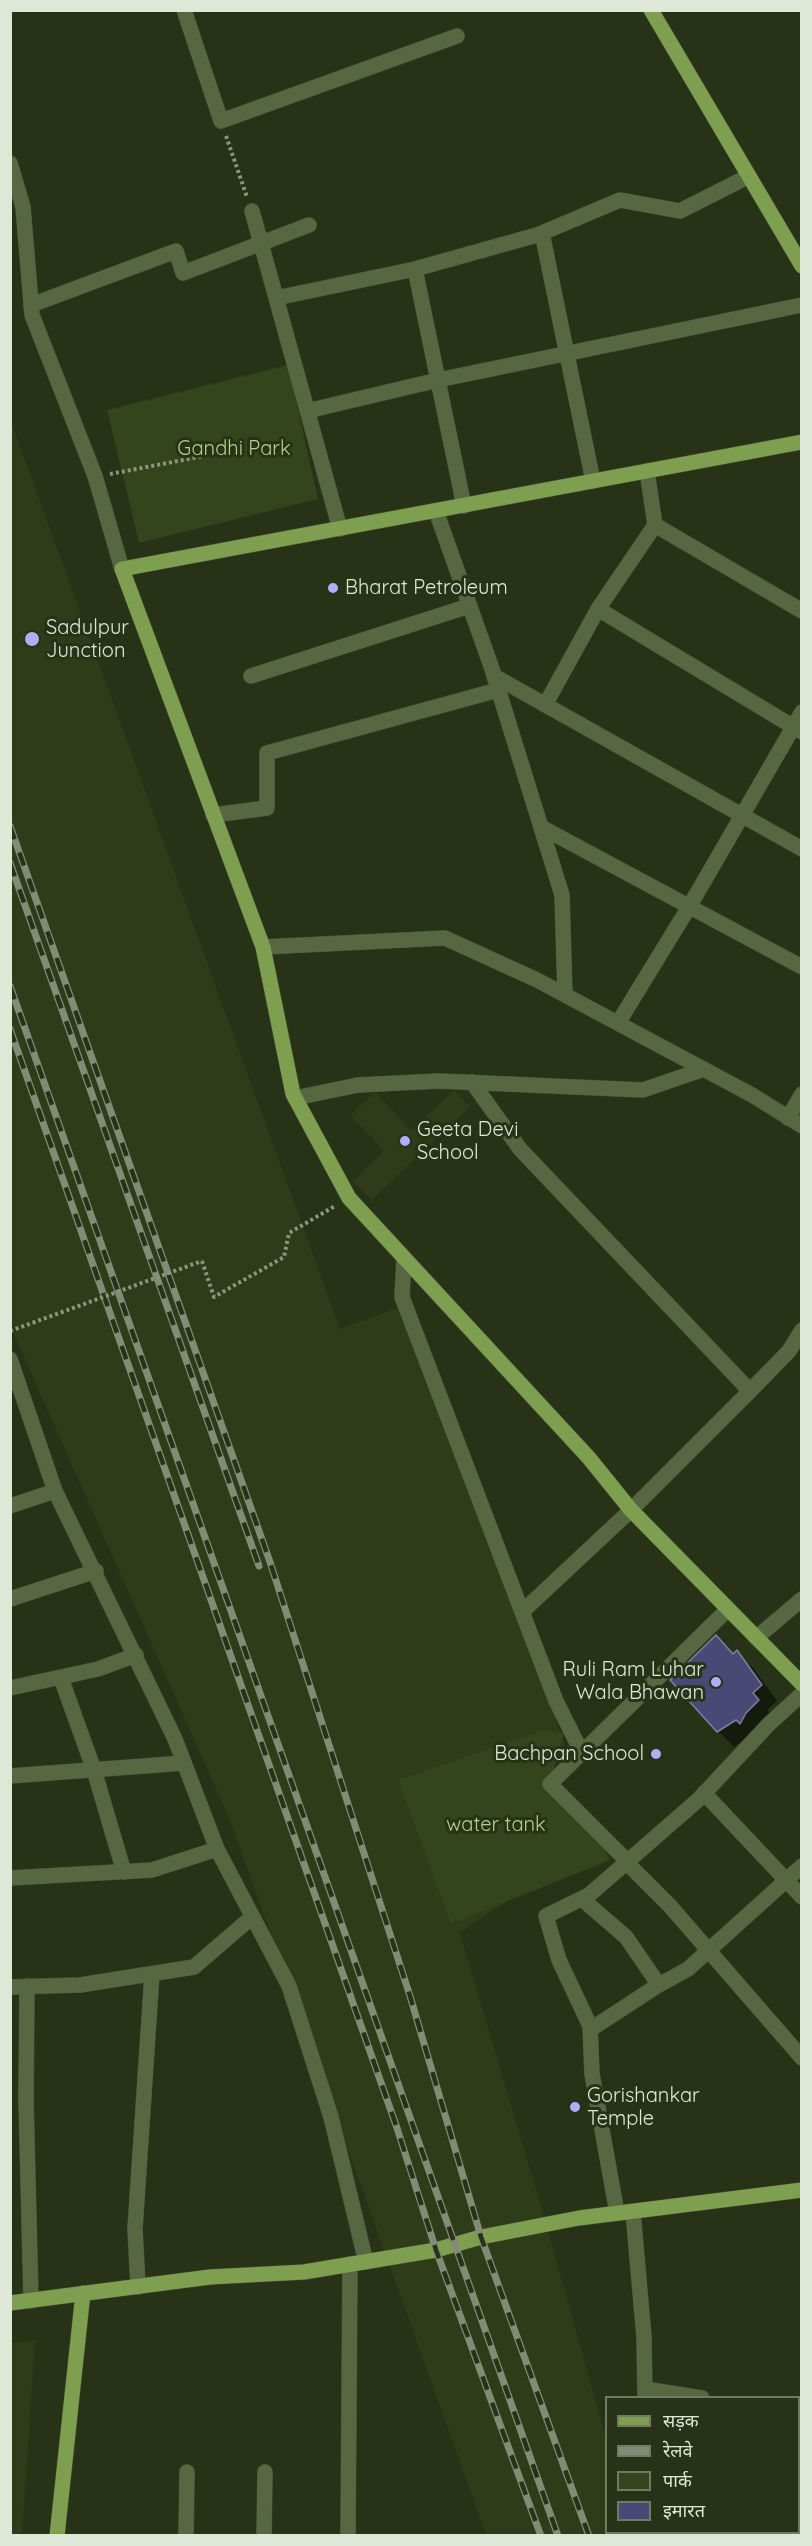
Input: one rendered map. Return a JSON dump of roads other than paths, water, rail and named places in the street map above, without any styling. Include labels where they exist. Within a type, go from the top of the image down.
[{"type":"main road","points":[[651,10],[801,266]]},
{"type":"main road","points":[[801,442],[122,569],[262,948],[295,1098],[350,1198],[589,1458],[631,1510],[801,1684]]},
{"type":"main road","points":[[10,2303],[210,2277],[304,2272],[436,2250],[481,2237],[579,2218],[801,2190]]},
{"type":"main road","points":[[57,2535],[82,2293]]},
{"type":"street","points":[[184,10],[221,121],[457,36]]},
{"type":"street","points":[[10,164],[23,207],[32,315],[95,476],[122,569]]},
{"type":"street","points":[[276,298],[415,269],[542,233],[620,200],[680,211],[748,176]]},
{"type":"street","points":[[252,211],[340,529]]},
{"type":"street","points":[[31,305],[176,251],[183,273],[309,225]]},
{"type":"street","points":[[542,233],[592,481]]},
{"type":"street","points":[[415,269],[464,506]]},
{"type":"street","points":[[307,411],[438,380],[801,305]]},
{"type":"street","points":[[545,705],[598,609],[655,525],[647,471]]},
{"type":"street","points":[[436,511],[496,683],[562,895],[565,995]]},
{"type":"street","points":[[655,525],[801,611]]},
{"type":"street","points":[[251,676],[469,606]]},
{"type":"street","points":[[598,609],[797,729]]},
{"type":"street","points":[[213,815],[267,808],[267,753],[496,683],[545,705],[801,849]]},
{"type":"street","points":[[618,1023],[689,907],[741,815],[797,729],[801,712]]},
{"type":"street","points":[[541,827],[801,967]]},
{"type":"street","points":[[262,948],[445,938],[565,995],[704,1069],[795,1122],[801,1094]]},
{"type":"street","points":[[295,1098],[358,1085],[472,1082],[643,1090],[704,1069]]},
{"type":"street","points":[[472,1082],[520,1149],[750,1391]]},
{"type":"street","points":[[404,1258],[402,1297],[556,1701],[582,1752]]},
{"type":"street","points":[[523,1611],[631,1510],[750,1391],[789,1351],[801,1330]]},
{"type":"street","points":[[10,1359],[55,1491],[136,1655],[184,1763],[217,1848],[289,1986],[331,2117],[366,2262]]},
{"type":"street","points":[[10,1506],[55,1491]]},
{"type":"street","points":[[10,1599],[96,1571]]},
{"type":"street","points":[[756,1638],[801,1599]]},
{"type":"street","points":[[728,1609],[550,1784],[670,1906],[801,2058]]},
{"type":"street","points":[[10,1688],[98,1669],[136,1655]]},
{"type":"street","points":[[61,1678],[94,1770],[124,1872]]},
{"type":"street","points":[[617,2213],[592,2074],[591,2029],[559,1960],[546,1916],[582,1899],[627,1862],[704,1793],[769,1724],[801,1694]]},
{"type":"street","points":[[10,1776],[184,1763]]},
{"type":"street","points":[[704,1793],[801,1897]]},
{"type":"street","points":[[10,1878],[152,1870],[217,1848]]},
{"type":"street","points":[[591,2029],[688,1969],[801,1866]]},
{"type":"street","points":[[582,1899],[626,1938],[660,1985]]},
{"type":"street","points":[[10,1987],[80,1985],[194,1967],[252,1917]]},
{"type":"street","points":[[138,2287],[135,2219],[152,1974]]},
{"type":"street","points":[[27,1986],[26,2100],[31,2301]]},
{"type":"street","points":[[633,2212],[644,2337],[645,2393],[688,2396]]},
{"type":"street","points":[[348,2535],[350,2264]]},
{"type":"street","points":[[186,2535],[187,2472]]},
{"type":"street","points":[[264,2535],[265,2472]]},
{"type":"railway","points":[[10,826],[270,1562],[410,1996],[481,2237],[589,2536]]},
{"type":"railway","points":[[10,863],[259,1566]]},
{"type":"railway","points":[[10,986],[558,2536]]},
{"type":"railway","points":[[10,1029],[397,2128],[436,2250],[541,2536]]},
{"type":"place","name":"Bharat Petroleum","points":[[333,588]]},
{"type":"place","name":"Sadulpur Junction","points":[[32,639]]},
{"type":"place","name":"Geeta Devi School","points":[[405,1141]]},
{"type":"place","name":"Ruli Ram Luhar Wala Bhawan","points":[[716,1682]]},
{"type":"place","name":"Bachpan School","points":[[656,1754]]},
{"type":"place","name":"Gorishankar Temple","points":[[575,2107]]},
{"type":"park label","name":"Gandhi Park","points":[[234,449]]},
{"type":"park label","name":"water tank","points":[[496,1825]]}]
